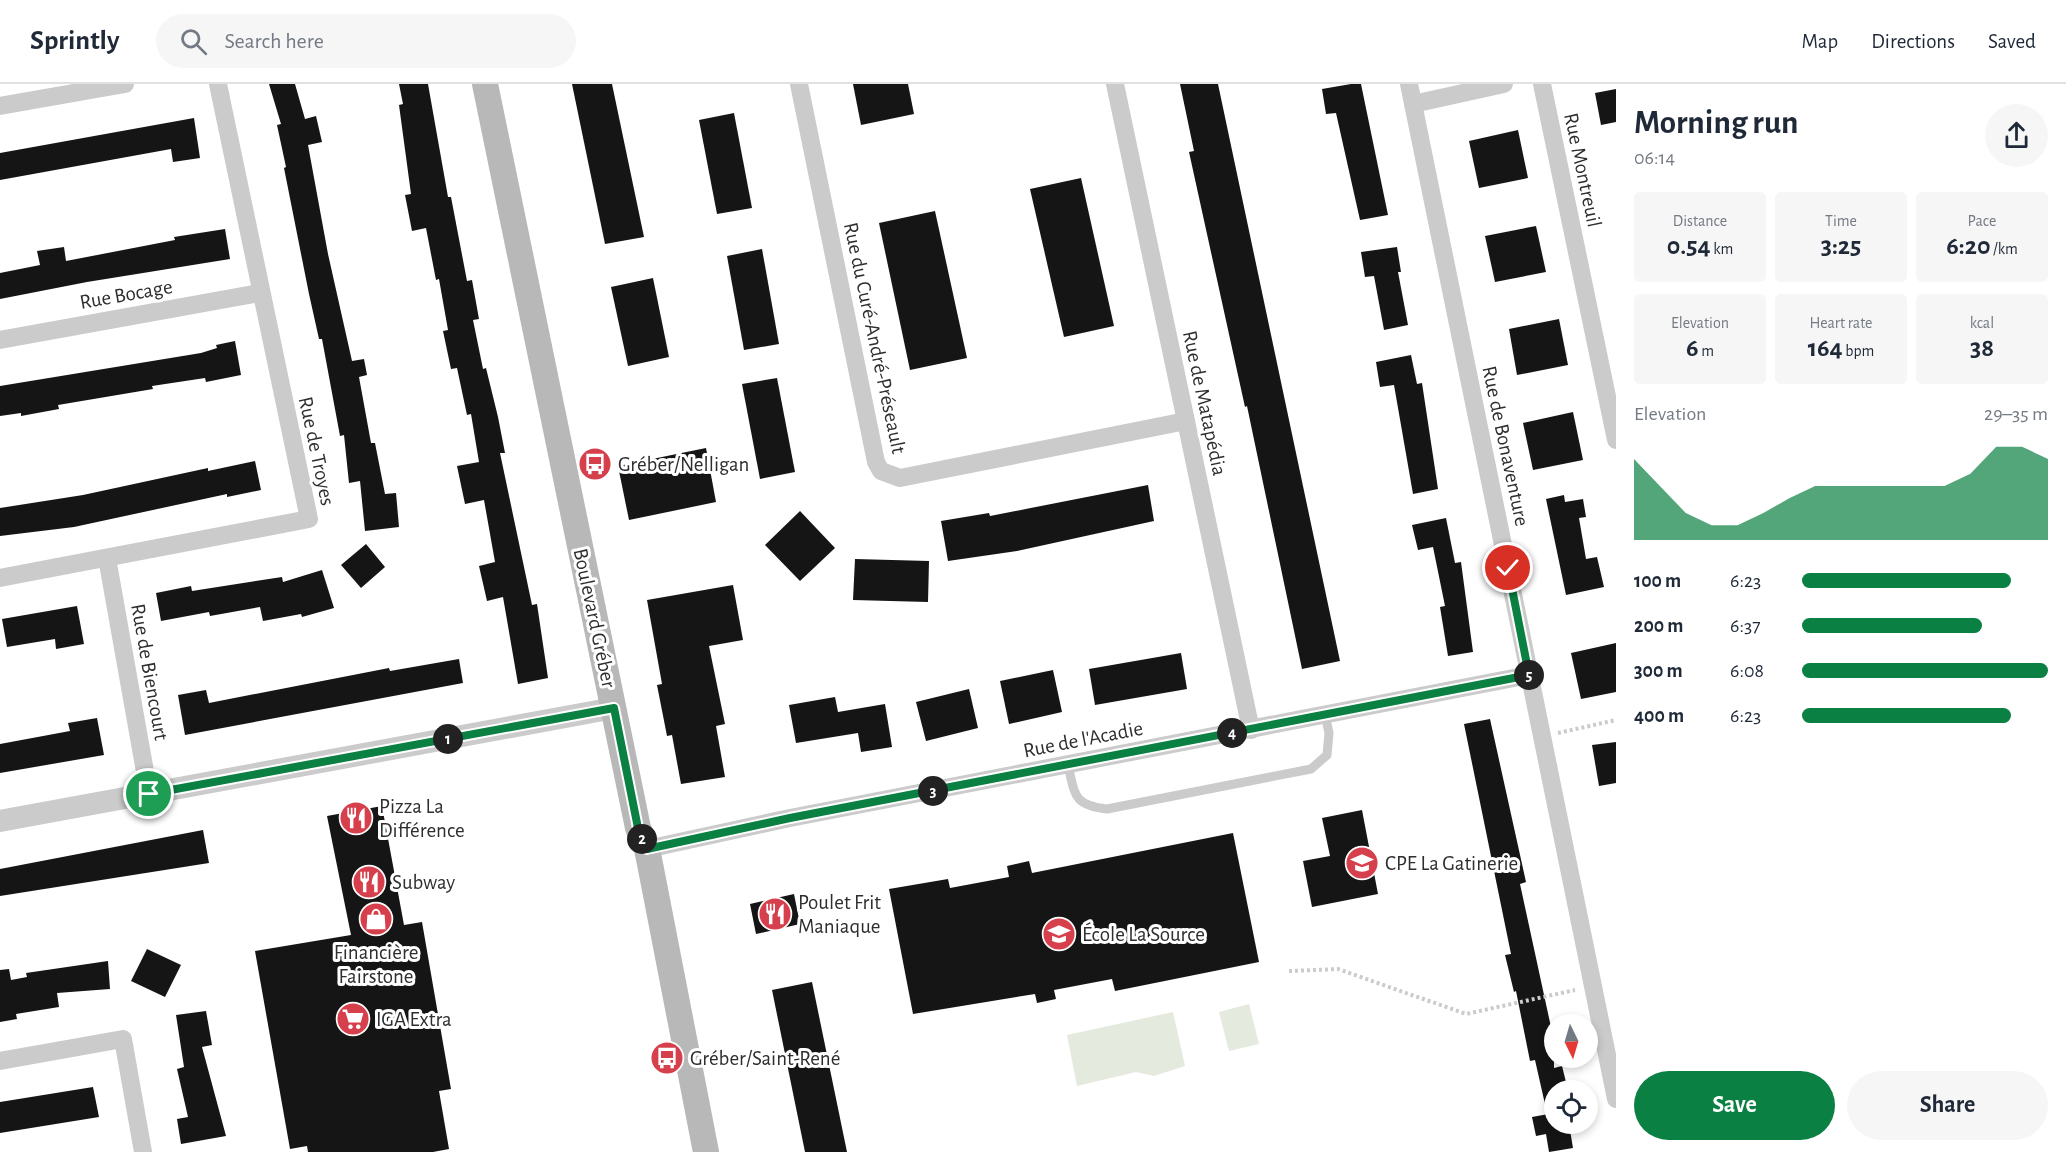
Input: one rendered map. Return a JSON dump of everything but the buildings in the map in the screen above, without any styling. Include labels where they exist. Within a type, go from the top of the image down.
[{"type":"main road","name":"Boulevard Gréber","points":[[485,84],[638,828],[647,849],[706,1152]]},
{"type":"street","points":[[0,106],[125,84]]},
{"type":"street","name":"Rue de Troyes","points":[[0,578],[309,519],[260,293],[219,84]]},
{"type":"street","name":"Rue du Curé-André-Préseault","points":[[799,84],[876,462],[881,471],[900,478],[1186,421]]},
{"type":"street","name":"Rue de Matapédia","points":[[1115,84],[1251,730]]},
{"type":"street","name":"Rue de Bonaventure","points":[[1409,84],[1615,1090]]},
{"type":"street","points":[[1413,104],[1504,84]]},
{"type":"street","name":"Rue Montreuil","points":[[1542,84],[1616,440]]},
{"type":"street","name":"Rue Bocage","points":[[0,340],[260,293]]},
{"type":"street","name":"Rue de Biencourt","points":[[107,558],[149,794]]},
{"type":"street","name":"Rue de l'Acadie","points":[[647,849],[790,818],[1529,675]]},
{"type":"street","points":[[0,821],[614,708]]},
{"type":"street","points":[[0,1061],[123,1039],[143,1152]]},
{"type":"lane","points":[[1068,765],[1075,795],[1088,807],[1118,806],[1311,769],[1327,755],[1329,733],[1325,715]]},
{"type":"path","points":[[1558,733],[1616,720]]},
{"type":"path","points":[[1289,971],[1338,969],[1466,1014],[1594,987]]},
{"type":"shaded area","points":[[1249,1004],[1259,1044],[1229,1051],[1219,1012]]},
{"type":"shaded area","points":[[1173,1012],[1185,1066],[1154,1076],[1136,1072],[1077,1086],[1067,1035]]},
{"type":"place","name":"Gréber/Nelligan","points":[[595,464]]},
{"type":"place","name":"Pizza La Différence","points":[[356,818]]},
{"type":"place","name":"CPE La Gatinerie","points":[[1362,863]]},
{"type":"place","name":"Subway","points":[[369,882]]},
{"type":"place","name":"Poulet Frit Maniaque","points":[[775,914]]},
{"type":"place","name":"Financière Fairstone","points":[[376,919]]},
{"type":"place","name":"École La Source","points":[[1059,934]]},
{"type":"place","name":"IGA Extra","points":[[353,1019]]},
{"type":"place","name":"Gréber/Saint-René","points":[[667,1058]]},
{"type":"route","points":[[149,794],[614,708],[638,828],[647,849],[790,818],[1529,675],[1508,568]]}]
